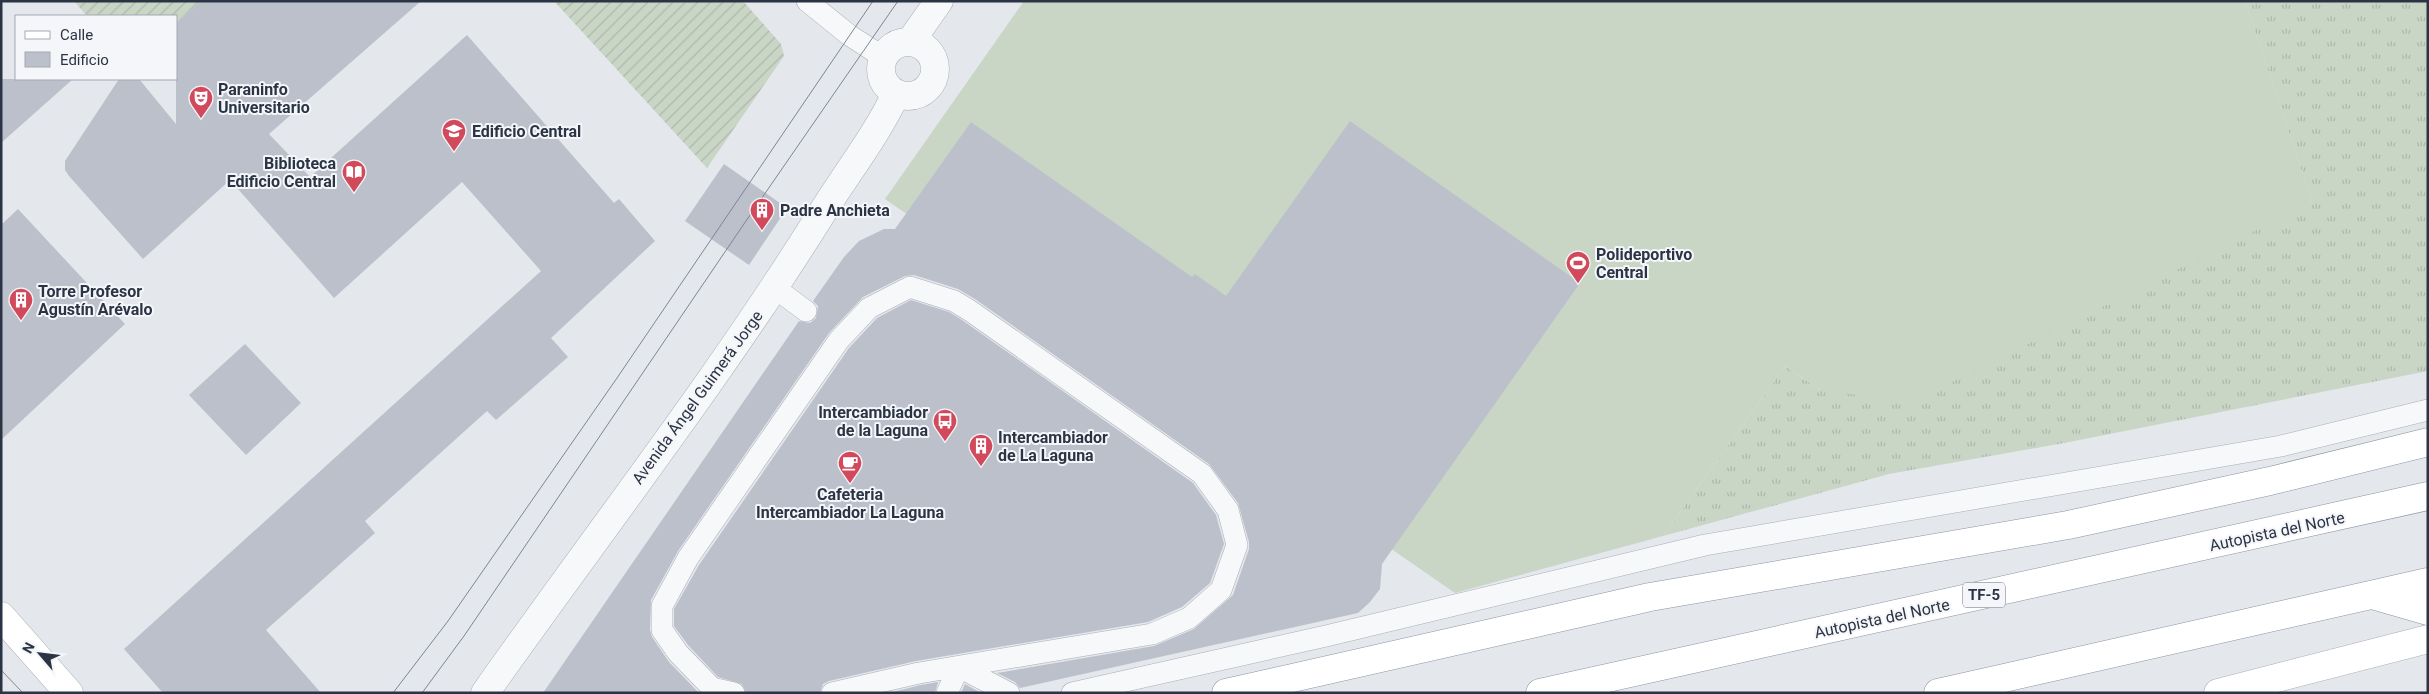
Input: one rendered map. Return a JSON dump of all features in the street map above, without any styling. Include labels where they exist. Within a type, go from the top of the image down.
[{"type":"main road","points":[[1226,693],[1650,597],[2068,525],[2270,481],[2428,442]]},
{"type":"main road","name":"Autopista del Norte","points":[[1540,693],[2428,496]]},
{"type":"main road","points":[[1938,693],[2428,582]]},
{"type":"main road","points":[[2374,595],[2428,611]]},
{"type":"main road","points":[[1,616],[69,693]]},
{"type":"main road","points":[[2218,693],[2428,639]]},
{"type":"street","points":[[910,42],[939,1]]},
{"type":"street","points":[[910,42],[925,48],[934,61],[934,76],[926,89],[912,96],[896,94],[885,85],[880,71],[884,57],[895,45],[910,42]]},
{"type":"street","name":"Avenida Ángel Guimerá Jorge","points":[[485,693],[775,288],[834,192],[885,118],[896,94]]},
{"type":"lane","points":[[807,1],[848,36],[884,57]]},
{"type":"lane","points":[[734,693],[712,688],[678,653],[662,630],[662,606],[688,558],[839,340],[869,308],[910,287],[954,301],[969,310],[1202,474],[1228,510],[1237,545],[1220,590],[1190,618],[1152,634],[919,673],[832,693]]},
{"type":"lane","points":[[775,288],[806,311]]},
{"type":"lane","points":[[1072,693],[1326,636],[1705,545],[2281,446],[2428,410]]},
{"type":"lane","points":[[2391,420],[2428,427]]},
{"type":"lane","points":[[947,693],[959,667]]},
{"type":"lane","points":[[959,667],[1009,693]]},
{"type":"green space","points":[[74,1],[201,1],[178,21],[178,15],[86,15]]},
{"type":"green space","points":[[554,1],[743,1],[781,44],[784,56],[707,168]]},
{"type":"green space","name":"Polideportivo Central","points":[[1024,1],[2245,1],[2312,202],[1914,401],[1822,391],[1785,366],[1663,536],[1455,593],[885,199]]},
{"type":"green space","points":[[2245,1],[2428,2],[2428,371],[2064,443],[1889,474],[1663,536],[1785,366],[1822,391],[2312,202]]},
{"type":"building","points":[[201,1],[421,1],[269,134],[310,177],[467,35],[614,203],[619,199],[655,241],[551,338],[568,357],[496,420],[487,411],[365,521],[375,533],[266,630],[321,693],[163,693],[124,649],[541,271],[462,182],[334,298],[230,180],[143,259],[69,176],[65,170],[65,161],[118,80],[140,80],[176,124],[178,21]]},
{"type":"building","points":[[1,79],[72,80],[1,143]]},
{"type":"building","points":[[1350,121],[1580,283],[1382,564],[1380,589],[1358,613],[1020,688],[1015,682],[997,673],[1154,646],[1194,629],[1233,595],[1249,549],[1249,542],[1238,503],[1209,464],[975,299],[958,289],[914,275],[905,276],[863,297],[829,333],[678,551],[651,600],[650,630],[652,637],[669,662],[699,693],[543,693],[799,321],[810,323],[816,318],[818,306],[813,301],[844,257],[859,241],[884,229],[895,229],[971,122],[1192,277],[1195,274],[1226,296]]},
{"type":"building","points":[[724,164],[787,208],[749,265],[685,221]]},
{"type":"building","points":[[18,209],[125,324],[1,440],[1,225]]},
{"type":"building","points":[[911,300],[949,312],[962,320],[1193,483],[1216,515],[1224,544],[1210,583],[1182,607],[1148,622],[916,661],[829,681],[823,684],[820,693],[746,693],[742,684],[718,677],[688,645],[674,626],[674,609],[699,565],[849,348],[877,318]]},
{"type":"building","points":[[245,344],[301,403],[246,455],[189,395]]},
{"type":"building","points":[[938,682],[935,693],[889,693],[921,685]]},
{"type":"building","points":[[965,684],[981,693],[961,693]]},
{"type":"tram line","points":[[393,693],[448,621],[617,378],[873,1]]},
{"type":"tram line","points":[[422,693],[464,636],[898,1]]},
{"type":"tram line","points":[[1,670],[23,693]]},
{"type":"place","name":"Paraninfo Universitario","points":[[201,119]]},
{"type":"place","name":"Edificio Central","points":[[454,152]]},
{"type":"place","name":"Biblioteca Edificio Central","points":[[354,193]]},
{"type":"place","name":"Padre Anchieta","points":[[762,231]]},
{"type":"place","name":"Polideportivo Central","points":[[1578,284]]},
{"type":"place","name":"Torre Profesor Agustín Arévalo","points":[[21,321]]},
{"type":"place","name":"Intercambiador de la Laguna","points":[[945,442]]},
{"type":"place","name":"Intercambiador de La Laguna","points":[[981,467]]},
{"type":"place","name":"Cafeteria Intercambiador La Laguna","points":[[850,484]]}]
